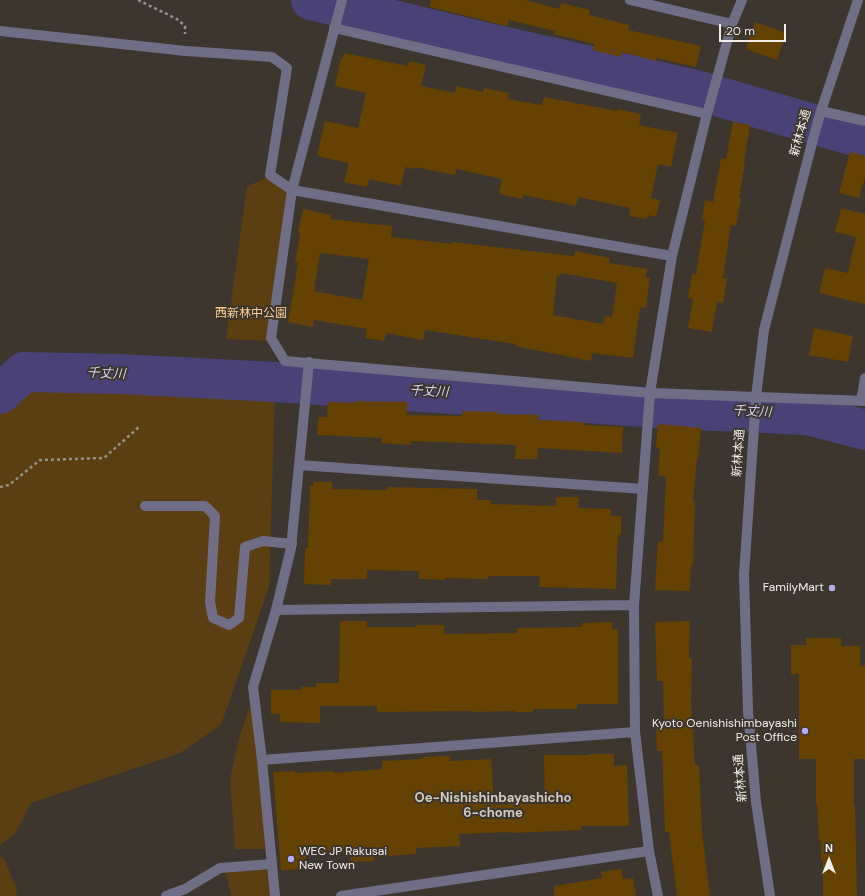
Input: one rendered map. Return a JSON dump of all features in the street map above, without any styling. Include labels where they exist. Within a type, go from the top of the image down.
[{"type":"street","points":[[342,0],[292,190],[271,338],[286,361],[650,393],[863,401],[865,378]]},
{"type":"street","points":[[630,0],[732,24]]},
{"type":"street","points":[[658,896],[649,851],[635,732],[634,605],[646,433],[650,393],[672,256],[707,114],[732,24],[742,0]]},
{"type":"street","name":"新林本通","points":[[770,896],[756,802],[748,703],[744,575],[756,397],[764,330],[812,143],[821,111],[858,0]]},
{"type":"street","points":[[334,28],[707,114]]},
{"type":"street","points":[[0,30],[186,51],[272,57],[287,68],[270,175],[292,190],[672,256]]},
{"type":"street","points":[[821,111],[865,121]]},
{"type":"street","points":[[275,896],[262,760],[253,687],[276,610],[292,544],[309,362]]},
{"type":"street","points":[[299,465],[643,489]]},
{"type":"street","points":[[145,506],[205,506],[215,516],[210,602],[213,618],[229,625],[239,618],[246,547],[263,541],[292,544]]},
{"type":"street","points":[[276,610],[634,605]]},
{"type":"street","points":[[262,760],[635,732]]},
{"type":"street","points":[[341,896],[649,851]]},
{"type":"street","points":[[166,896],[185,889],[220,868],[272,864]]},
{"type":"path","points":[[138,0],[177,20],[185,26],[186,51]]},
{"type":"path","points":[[0,487],[9,485],[40,460],[104,458],[140,426]]},
{"type":"green space","name":"西新林中公園","points":[[267,178],[287,193],[269,341],[226,339],[247,186]]},
{"type":"green space","points":[[31,383],[275,395],[269,587],[221,725],[180,753],[31,803],[15,834],[0,845],[0,411]]},
{"type":"green space","points":[[253,696],[266,849],[235,849],[230,778],[240,735]]},
{"type":"green space","points":[[3,856],[16,887],[17,896],[0,896],[0,858]]},
{"type":"green space","points":[[269,869],[271,896],[231,896],[226,872]]},
{"type":"building","points":[[431,0],[525,0],[560,9],[561,3],[590,10],[589,15],[629,25],[628,30],[701,46],[696,67],[656,58],[656,61],[622,52],[621,57],[593,50],[594,44],[554,34],[555,31],[509,20],[507,26],[430,7]]},
{"type":"building","points":[[755,22],[786,33],[777,60],[746,49]]},
{"type":"building","points":[[344,53],[408,66],[409,61],[426,65],[421,86],[455,93],[456,86],[483,92],[484,88],[509,93],[508,99],[542,105],[544,97],[617,111],[618,109],[641,114],[639,125],[678,133],[671,167],[658,164],[651,198],[660,200],[656,217],[648,215],[647,219],[629,216],[630,208],[578,197],[576,206],[523,195],[522,199],[499,194],[502,179],[456,169],[455,175],[415,167],[414,169],[405,167],[401,186],[369,179],[367,187],[344,182],[349,163],[317,156],[325,121],[358,128],[366,93],[335,86],[341,58],[343,58]]},
{"type":"building","points":[[733,122],[750,125],[736,226],[731,225],[723,278],[727,279],[723,303],[717,302],[712,332],[688,328],[693,299],[688,298],[692,274],[696,274],[705,220],[702,220],[705,200],[713,202],[721,158],[726,159]]},
{"type":"building","points":[[850,152],[865,156],[865,177],[859,198],[839,193]]},
{"type":"building","points":[[841,208],[865,214],[865,304],[819,293],[825,268],[848,273],[856,237],[835,232]]},
{"type":"building","points":[[303,209],[331,215],[330,219],[392,226],[391,237],[452,244],[452,242],[574,256],[575,251],[610,258],[609,263],[647,269],[646,278],[650,278],[646,308],[640,307],[633,358],[592,353],[591,361],[515,346],[515,344],[425,330],[423,340],[386,333],[384,341],[365,338],[367,329],[314,320],[313,327],[288,322],[298,263],[295,262],[300,234],[298,233]],"holes":[[[320,253],[369,259],[362,300],[314,291]],[[561,273],[617,283],[612,317],[605,316],[603,324],[553,315],[557,275],[560,276]]]},
{"type":"building","points":[[814,328],[853,336],[848,362],[809,355]]},
{"type":"building","points":[[355,401],[407,402],[407,415],[462,416],[462,411],[498,412],[498,414],[539,415],[538,420],[584,422],[584,425],[623,427],[622,453],[538,448],[537,459],[515,459],[516,445],[411,441],[411,445],[381,443],[382,438],[317,435],[318,417],[327,417],[328,402],[355,403]]},
{"type":"building","points":[[658,424],[701,428],[693,501],[695,501],[693,565],[691,565],[690,591],[655,590],[658,541],[663,542],[666,477],[658,476],[660,448],[656,448]]},
{"type":"building","points":[[313,482],[332,482],[332,489],[387,490],[387,487],[477,489],[477,500],[491,500],[491,504],[556,506],[556,497],[579,497],[578,508],[611,509],[611,516],[621,516],[621,535],[618,535],[616,589],[539,587],[540,576],[488,576],[488,579],[445,578],[445,580],[419,579],[419,571],[367,570],[367,579],[331,579],[331,585],[304,584],[305,548],[308,548],[310,486],[313,486]]},
{"type":"building","points":[[340,621],[367,621],[367,627],[416,627],[416,625],[444,625],[444,634],[517,633],[517,628],[582,627],[582,623],[612,622],[612,629],[618,629],[618,704],[577,704],[577,709],[533,709],[533,712],[377,712],[377,706],[320,706],[320,723],[280,722],[280,714],[271,714],[271,690],[301,690],[301,687],[316,687],[316,683],[339,683]]},
{"type":"building","points":[[690,621],[689,658],[692,658],[691,704],[695,765],[699,765],[702,831],[710,896],[677,896],[669,832],[665,832],[662,751],[657,751],[656,728],[664,728],[663,681],[657,681],[655,622]]},
{"type":"building","points":[[806,638],[841,638],[841,646],[860,646],[860,666],[865,666],[865,759],[854,759],[857,896],[823,896],[823,860],[821,860],[821,841],[819,841],[816,804],[816,759],[799,759],[799,674],[791,674],[791,645],[806,645]]},
{"type":"building","points":[[614,754],[614,766],[627,765],[629,826],[581,826],[581,830],[459,834],[460,846],[416,848],[416,854],[374,857],[374,861],[351,862],[350,853],[306,855],[307,869],[281,870],[273,772],[295,771],[295,773],[333,771],[334,773],[382,769],[382,761],[423,759],[423,757],[450,756],[450,761],[491,759],[494,805],[545,802],[544,755]]},
{"type":"building","points":[[621,869],[623,879],[633,878],[636,896],[554,896],[554,886],[602,878],[601,872]]},
{"type":"waterway","points":[[311,0],[479,41],[696,90],[865,139]]},
{"type":"waterway","name":"千丈川","points":[[0,394],[24,372],[119,374],[275,382],[675,409],[807,415],[865,430]]},
{"type":"place","name":"FamilyMart","points":[[832,588]]},
{"type":"place","name":"Kyoto Oenishishimbayashi Post Office","points":[[805,731]]},
{"type":"place","name":"WEC JP Rakusai New Town","points":[[291,859]]},
{"type":"district","name":"Oe-Nishishinbayashicho 6-chome","points":[[493,806]]}]
